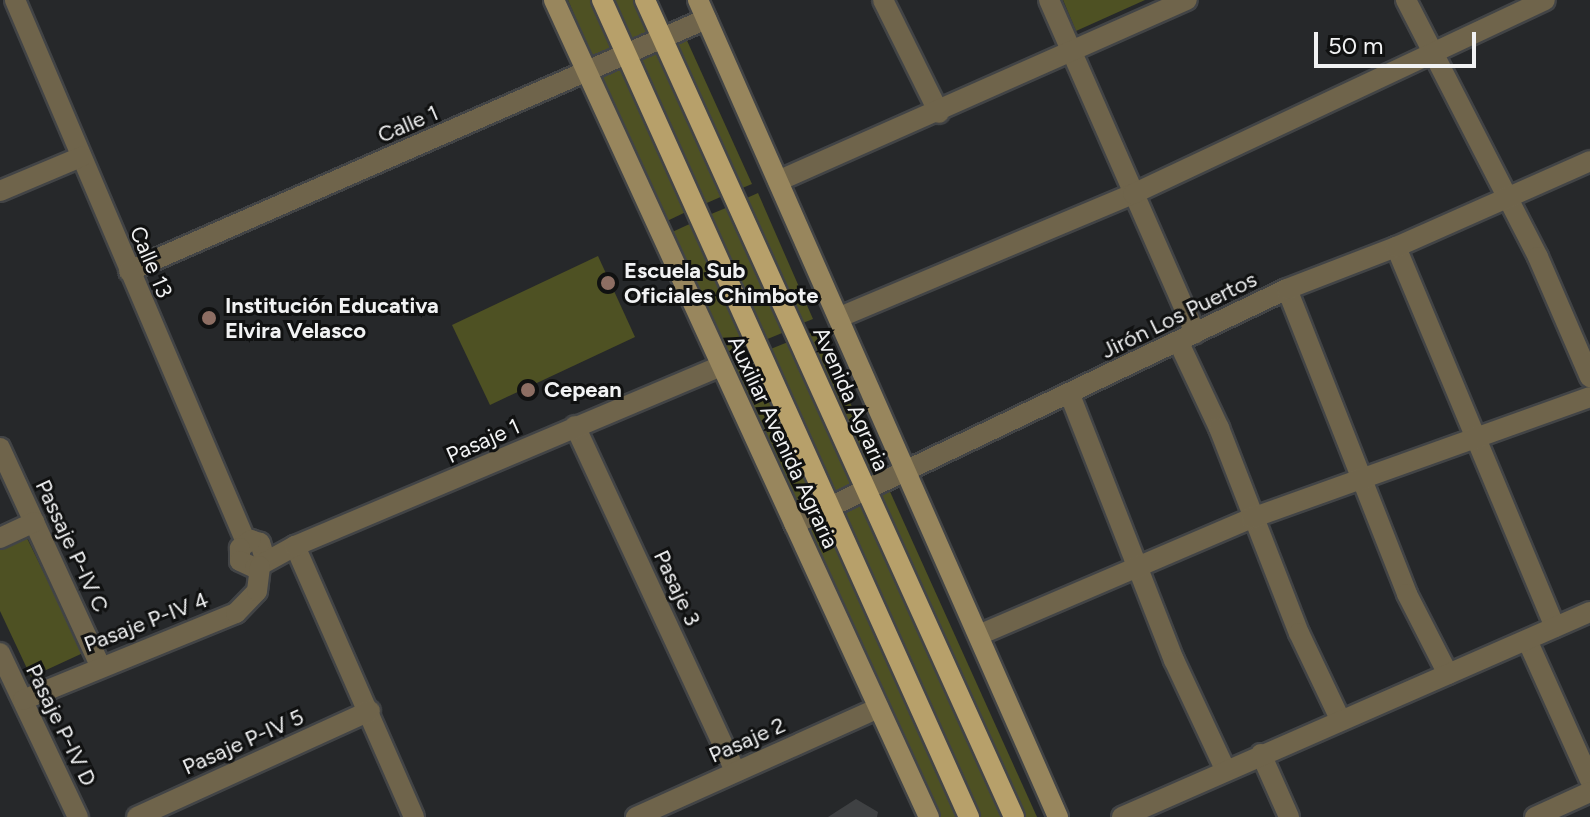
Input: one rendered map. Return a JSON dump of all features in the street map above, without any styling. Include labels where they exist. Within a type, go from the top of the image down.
[{"type":"main road","points":[[602,0],[827,507],[969,817]]},
{"type":"main road","name":"Avenida Agraria","points":[[645,0],[1014,817]]},
{"type":"street","name":"Calle 13","points":[[15,0],[246,542],[260,543],[262,563]]},
{"type":"street","name":"Auxiliar Avenida Agraria","points":[[554,0],[929,817]]},
{"type":"street","points":[[883,0],[939,113]]},
{"type":"street","points":[[1049,0],[1133,194],[1252,518],[1340,719]]},
{"type":"street","points":[[778,181],[939,113],[1187,0]]},
{"type":"street","points":[[1406,0],[1507,198],[1590,377]]},
{"type":"street","points":[[840,317],[1133,194],[1545,0]]},
{"type":"street","points":[[702,9],[981,634],[1058,817]]},
{"type":"street","name":"Calle 1","points":[[129,271],[662,39],[702,9]]},
{"type":"street","points":[[0,191],[81,157]]},
{"type":"street","name":"Jirón Los Puertos","points":[[794,524],[1287,289],[1396,247],[1590,161]]},
{"type":"street","points":[[1396,247],[1555,627]]},
{"type":"street","points":[[1287,289],[1407,594],[1448,674]]},
{"type":"street","name":"Pasaje 1","points":[[262,563],[295,546],[721,366]]},
{"type":"street","points":[[1070,395],[1140,564],[1174,660],[1225,769]]},
{"type":"street","points":[[981,634],[1252,518],[1590,397]]},
{"type":"street","name":"Pasaje 3","points":[[575,426],[735,771]]},
{"type":"street","name":"Passaje P-IV C","points":[[0,448],[100,665]]},
{"type":"street","points":[[0,538],[34,522]]},
{"type":"street","points":[[295,546],[414,817]]},
{"type":"street","name":"Pasaje P-IV 4","points":[[23,700],[100,665],[236,613],[257,591],[262,563]]},
{"type":"street","points":[[1122,817],[1225,769],[1528,642],[1590,612]]},
{"type":"street","points":[[1528,642],[1590,780]]},
{"type":"street","name":"Pasaje P-IV D","points":[[0,653],[78,817]]},
{"type":"street","name":"Pasaje 2","points":[[636,817],[879,708]]},
{"type":"street","name":"Pasaje P-IV 5","points":[[137,817],[370,711]]},
{"type":"street","points":[[1261,754],[1289,817]]},
{"type":"street","points":[[1535,817],[1590,792]]},
{"type":"green space","points":[[568,0],[592,0],[614,51],[593,59]]},
{"type":"green space","points":[[610,0],[636,0],[651,33],[629,43]]},
{"type":"green space","points":[[1063,0],[1145,0],[1076,31]]},
{"type":"green space","points":[[684,34],[752,184],[735,191],[667,41]]},
{"type":"green space","points":[[658,48],[725,195],[700,206],[633,59]]},
{"type":"green space","points":[[621,67],[688,211],[667,221],[599,77]]},
{"type":"green space","points":[[758,193],[813,319],[795,326],[740,201]]},
{"type":"green space","points":[[733,205],[787,331],[758,343],[704,217]]},
{"type":"green space","points":[[694,222],[750,345],[726,356],[670,233]]},
{"type":"green space","points":[[598,256],[635,337],[490,405],[452,325]]},
{"type":"green space","points":[[817,330],[884,477],[866,485],[799,338]]},
{"type":"green space","points":[[793,340],[860,488],[829,502],[761,353]]},
{"type":"green space","points":[[756,356],[822,505],[797,516],[733,366]]},
{"type":"green space","points":[[887,485],[1037,817],[1018,817],[871,492]]},
{"type":"green space","points":[[864,496],[1009,817],[973,817],[834,509]]},
{"type":"green space","points":[[826,512],[964,817],[934,817],[801,523]]},
{"type":"green space","points":[[26,536],[83,653],[31,677],[0,611],[0,548]]},
{"type":"building","points":[[856,799],[878,812],[877,817],[828,817]]},
{"type":"place","name":"Escuela Sub Oficiales Chimbote","points":[[608,283]]},
{"type":"place","name":"Institución Educativa Elvira Velasco","points":[[209,318]]},
{"type":"place","name":"Cepean","points":[[528,390]]}]
